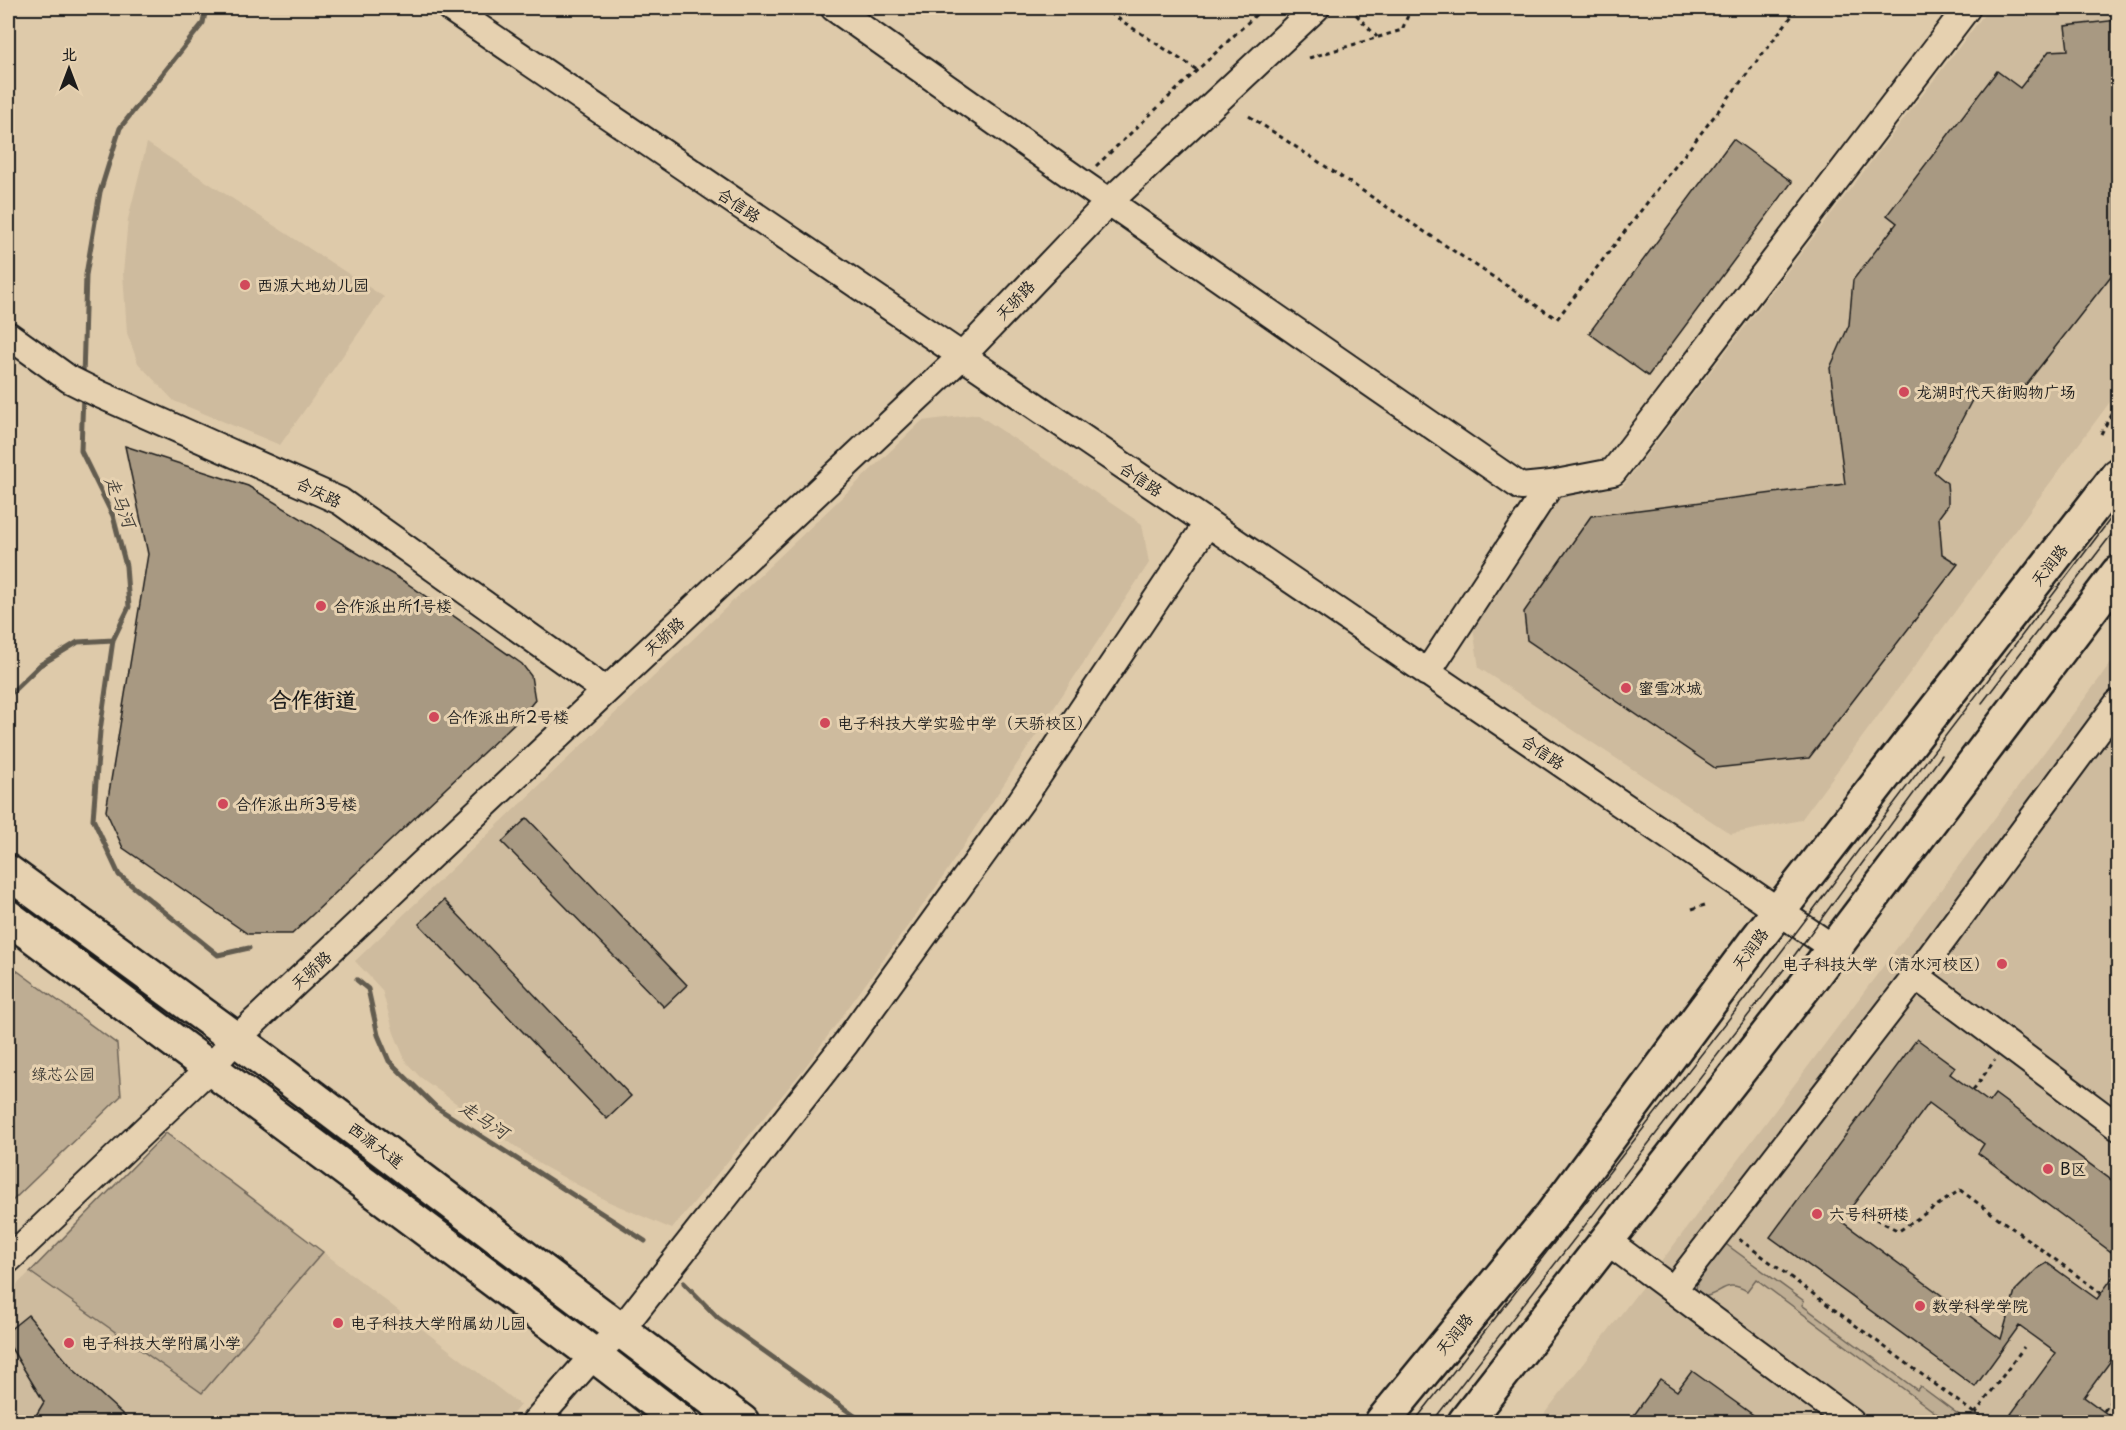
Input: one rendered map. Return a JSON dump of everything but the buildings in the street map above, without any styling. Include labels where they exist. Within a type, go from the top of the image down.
[{"type":"main road","name":"天润路","points":[[1382,1422],[1551,1216],[1779,912],[2118,475]]},
{"type":"main road","points":[[1465,1422],[1833,948],[2118,573]]},
{"type":"main road","name":"西源大道","points":[[8,872],[236,1040],[742,1422]]},
{"type":"main road","points":[[8,917],[212,1067],[681,1422]]},
{"type":"street","name":"合信路","points":[[450,8],[1833,948]]},
{"type":"street","points":[[834,8],[1109,202],[1521,486],[1551,484],[1613,472],[1967,8]]},
{"type":"street","name":"天骄路","points":[[8,1260],[212,1067],[236,1040],[961,357],[1109,202],[1316,8]]},
{"type":"street","name":"合庆路","points":[[8,335],[69,379],[340,501],[606,691]]},
{"type":"street","points":[[1426,673],[1551,484]]},
{"type":"street","points":[[535,1422],[594,1354],[620,1331],[846,1044],[1021,801],[1207,524]]},
{"type":"street","points":[[1673,1290],[1916,976],[2118,703]]},
{"type":"street","points":[[1916,976],[2118,1127]]},
{"type":"street","points":[[1607,1241],[1851,1422]]},
{"type":"path","points":[[1102,8],[1197,70]]},
{"type":"path","points":[[1079,181],[1263,8]]},
{"type":"path","points":[[1350,8],[1378,37]]},
{"type":"path","points":[[1310,58],[1401,30],[1411,8]]},
{"type":"path","points":[[1249,116],[1557,319],[1798,8]]},
{"type":"path","points":[[2101,434],[2118,401]]},
{"type":"path","points":[[1692,909],[1705,905]]},
{"type":"path","points":[[1973,1090],[2007,1044]]},
{"type":"path","points":[[1852,1207],[1899,1231],[1960,1190],[2101,1293]]},
{"type":"path","points":[[1736,1237],[1986,1422]]},
{"type":"path","points":[[1975,1414],[2024,1347]]},
{"type":"path","points":[[2104,1411],[2118,1391]]},
{"type":"shaded area","points":[[1989,8],[2118,8],[2118,391],[1801,820],[1731,834],[1479,668],[1472,622],[1552,496],[1622,487]]},
{"type":"shaded area","name":"西源大地幼儿园","points":[[147,143],[384,297],[280,445],[174,401],[138,363],[127,333],[123,273],[128,219]]},
{"type":"shaded area","name":"电子科技大学实验中学（天骄校区）","points":[[977,414],[1142,524],[1149,563],[939,883],[803,1070],[672,1229],[607,1201],[541,1165],[420,1077],[406,1062],[394,1033],[382,990],[355,961],[922,421]]},
{"type":"shaded area","name":"电子科技大学（清水河校区）","points":[[2118,654],[2118,1422],[1538,1422],[1652,1274]]},
{"type":"shaded area","name":"电子科技大学附属幼儿园","points":[[323,1252],[520,1405],[506,1422],[8,1422],[8,1293],[30,1272],[202,1393]]},
{"type":"green space","name":"绿芯公园","points":[[8,964],[117,1044],[121,1096],[8,1205]]},
{"type":"green space","points":[[166,1133],[323,1252],[202,1393],[30,1272]]},
{"type":"green space","points":[[1723,1242],[1804,1301],[1802,1305],[1917,1390],[1920,1386],[1959,1415],[1960,1422],[1948,1422],[1756,1279],[1747,1291],[1739,1287],[1728,1286],[1714,1294],[1701,1297],[1696,1292],[1697,1279]]},
{"type":"waterway","name":"走马河","points":[[83,377],[86,275],[100,192],[120,128],[203,23],[206,8]]},
{"type":"waterway","name":"走马河","points":[[83,393],[81,451],[113,516],[126,566],[129,607],[113,640],[100,731],[93,819],[119,875],[218,955],[249,948]]},
{"type":"waterway","points":[[8,696],[40,665],[78,642],[113,640]]},
{"type":"waterway","name":"走马河","points":[[357,980],[368,989],[378,1035],[389,1061],[436,1107],[645,1241]]},
{"type":"waterway","name":"走马河","points":[[684,1283],[718,1318],[863,1422]]},
{"type":"tram line","points":[[1414,1422],[1775,960],[2118,509]]},
{"type":"tram line","points":[[1982,703],[2118,526]]},
{"type":"tram line","points":[[1432,1422],[1785,968],[1942,755]]},
{"type":"place","name":"西源大地幼儿园","points":[[245,285]]},
{"type":"place","name":"龙湖时代天街购物广场","points":[[1904,392]]},
{"type":"place","name":"合作派出所1号楼","points":[[321,606]]},
{"type":"place","name":"蜜雪冰城","points":[[1626,688]]},
{"type":"place","name":"合作派出所2号楼","points":[[434,717]]},
{"type":"place","name":"电子科技大学实验中学（天骄校区）","points":[[825,723]]},
{"type":"place","name":"合作派出所3号楼","points":[[223,804]]},
{"type":"place","name":"电子科技大学（清水河校区）","points":[[2002,964]]},
{"type":"place","name":"B区","points":[[2048,1169]]},
{"type":"place","name":"六号科研楼","points":[[1817,1214]]},
{"type":"place","name":"数学科学学院","points":[[1920,1306]]},
{"type":"place","name":"电子科技大学附属幼儿园","points":[[338,1323]]},
{"type":"place","name":"电子科技大学附属小学","points":[[69,1343]]},
{"type":"district","name":"合作街道","points":[[313,700]]}]
